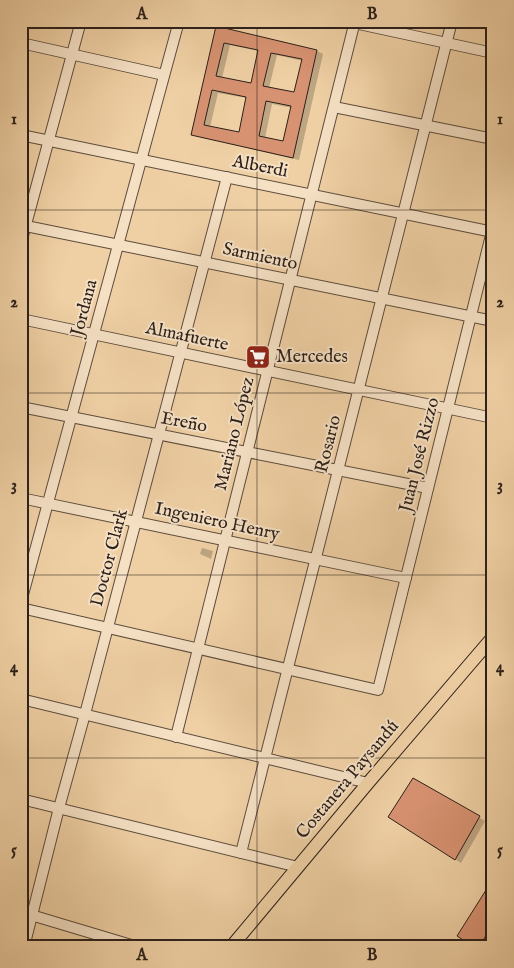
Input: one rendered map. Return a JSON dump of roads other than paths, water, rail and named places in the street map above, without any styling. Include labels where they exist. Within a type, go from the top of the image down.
[{"type":"main road","name":"Costanera Paysandú","points":[[231,947],[493,637]]},
{"type":"street","points":[[21,243],[24,225],[81,21]]},
{"type":"street","name":"Jordana","points":[[21,602],[179,21]]},
{"type":"street","name":"Rosario","points":[[241,853],[452,21]]},
{"type":"street","points":[[352,22],[493,53]]},
{"type":"street","name":"Mariano López","points":[[176,737],[334,107],[352,22]]},
{"type":"street","points":[[21,43],[164,76]]},
{"type":"street","points":[[334,107],[493,139]]},
{"type":"street","name":"Alberdi","points":[[21,135],[404,214],[492,230]]},
{"type":"street","name":"Doctor Clark","points":[[24,947],[59,808],[227,177]]},
{"type":"street","name":"Sarmiento","points":[[24,225],[493,321]]},
{"type":"street","name":"Juan José Rizzo","points":[[288,670],[378,690],[492,230]]},
{"type":"street","name":"Almafuerte","points":[[21,319],[493,418]]},
{"type":"street","name":"Ereño","points":[[21,407],[428,488]]},
{"type":"street","name":"Ingeniero Henry","points":[[21,498],[406,578]]},
{"type":"street","points":[[21,608],[288,670]]},
{"type":"street","points":[[21,699],[368,783]]},
{"type":"street","points":[[21,799],[298,867]]},
{"type":"street","points":[[21,912],[138,947]]},
{"type":"place","name":"Mercedes","points":[[258,357]]}]
